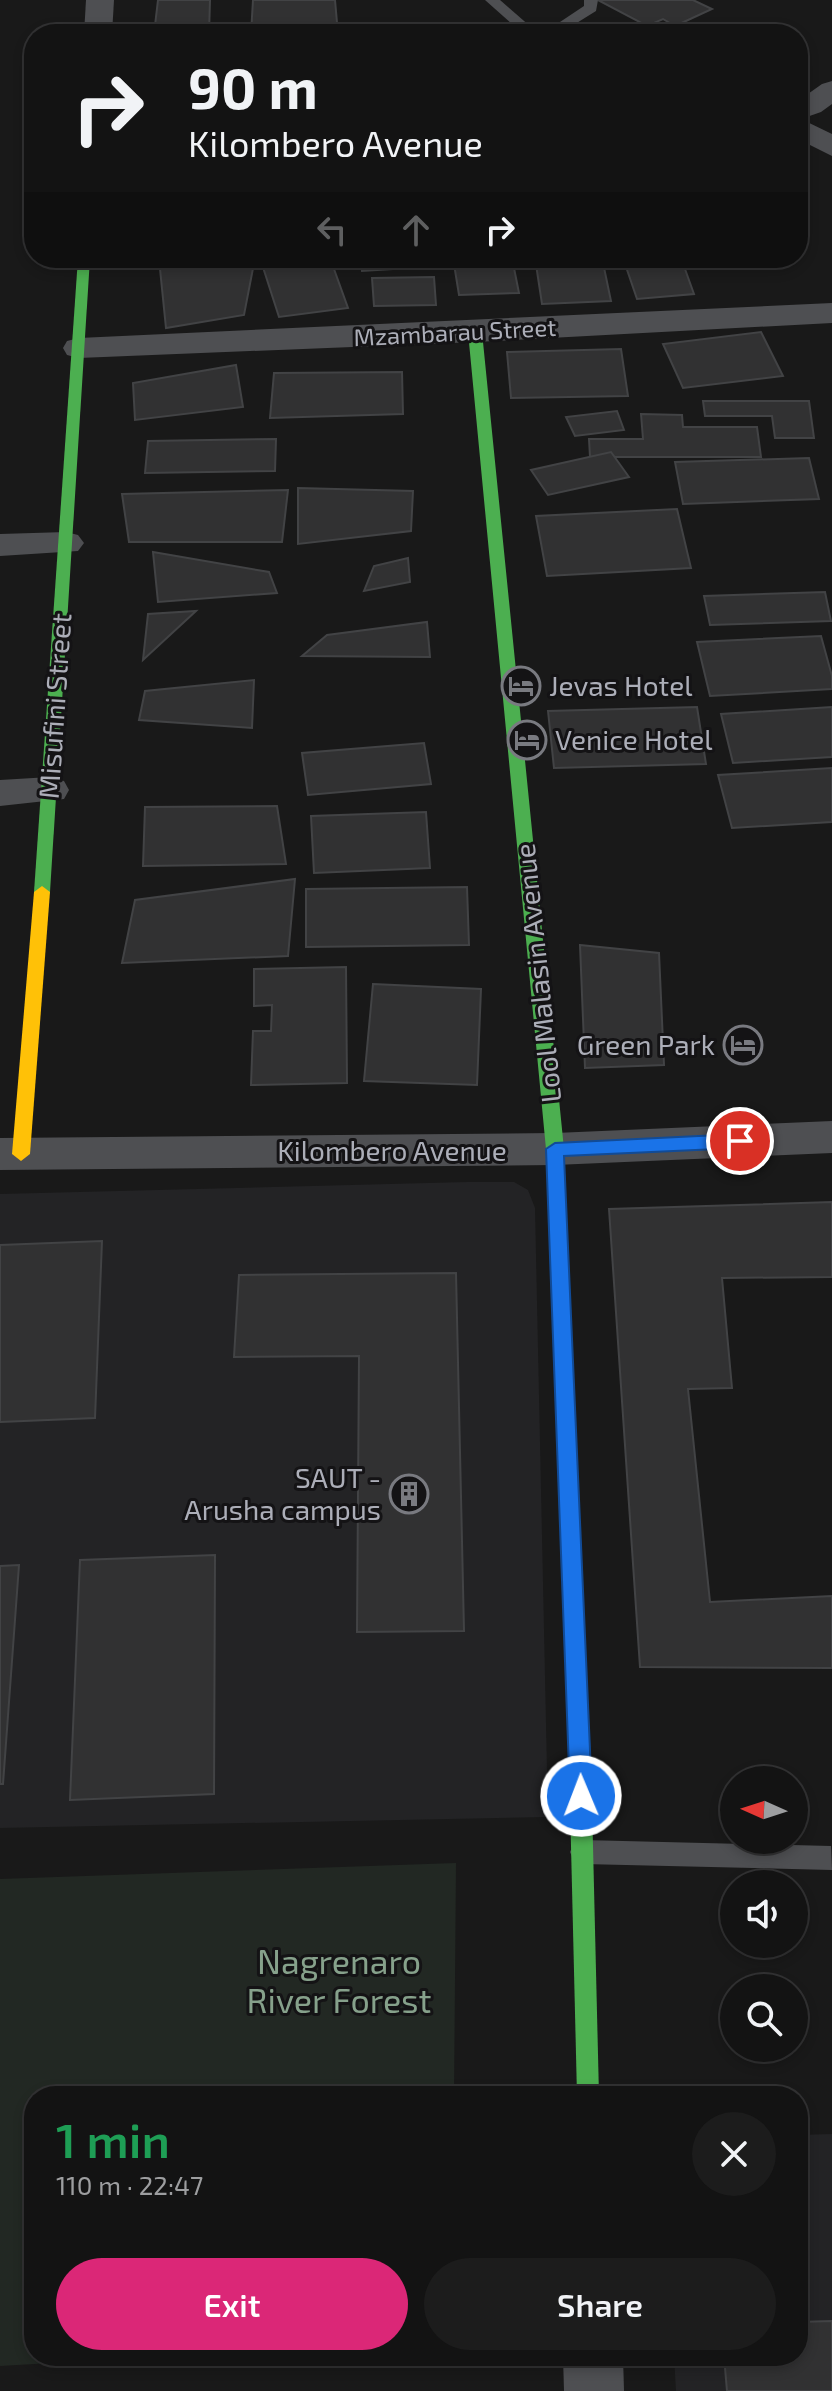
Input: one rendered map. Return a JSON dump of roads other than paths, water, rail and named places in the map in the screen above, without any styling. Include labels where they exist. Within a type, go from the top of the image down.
[{"type":"street","points":[[99,24],[100,0]]},
{"type":"street","points":[[808,107],[832,90]]},
{"type":"street","points":[[808,133],[832,147]]},
{"type":"street","name":"Misufini Street","points":[[10,1154],[50,790],[83,268]]},
{"type":"street","name":"Mzambarau Street","points":[[79,348],[832,314]]},
{"type":"street","name":"Lool Malasin Avenue","points":[[475,332],[555,1149],[583,1852],[588,2086]]},
{"type":"street","points":[[0,545],[66,543]]},
{"type":"street","points":[[0,793],[50,790]]},
{"type":"street","name":"Kilombero Avenue","points":[[10,1154],[555,1149],[832,1137]]},
{"type":"street","points":[[593,2366],[594,2391]]},
{"type":"lane","points":[[492,0],[520,24]]},
{"type":"lane","points":[[565,24],[591,8],[591,0]]},
{"type":"lane","points":[[583,1852],[831,1858]]},
{"type":"place","name":"Jevas Hotel","points":[[521,686]]},
{"type":"place","name":"Venice Hotel","points":[[527,740]]},
{"type":"place","name":"Green Park","points":[[743,1045]]},
{"type":"place","name":"SAUT - Arusha campus","points":[[409,1494]]},
{"type":"park label","name":"Nagrenaro River Forest","points":[[339,1982]]}]
